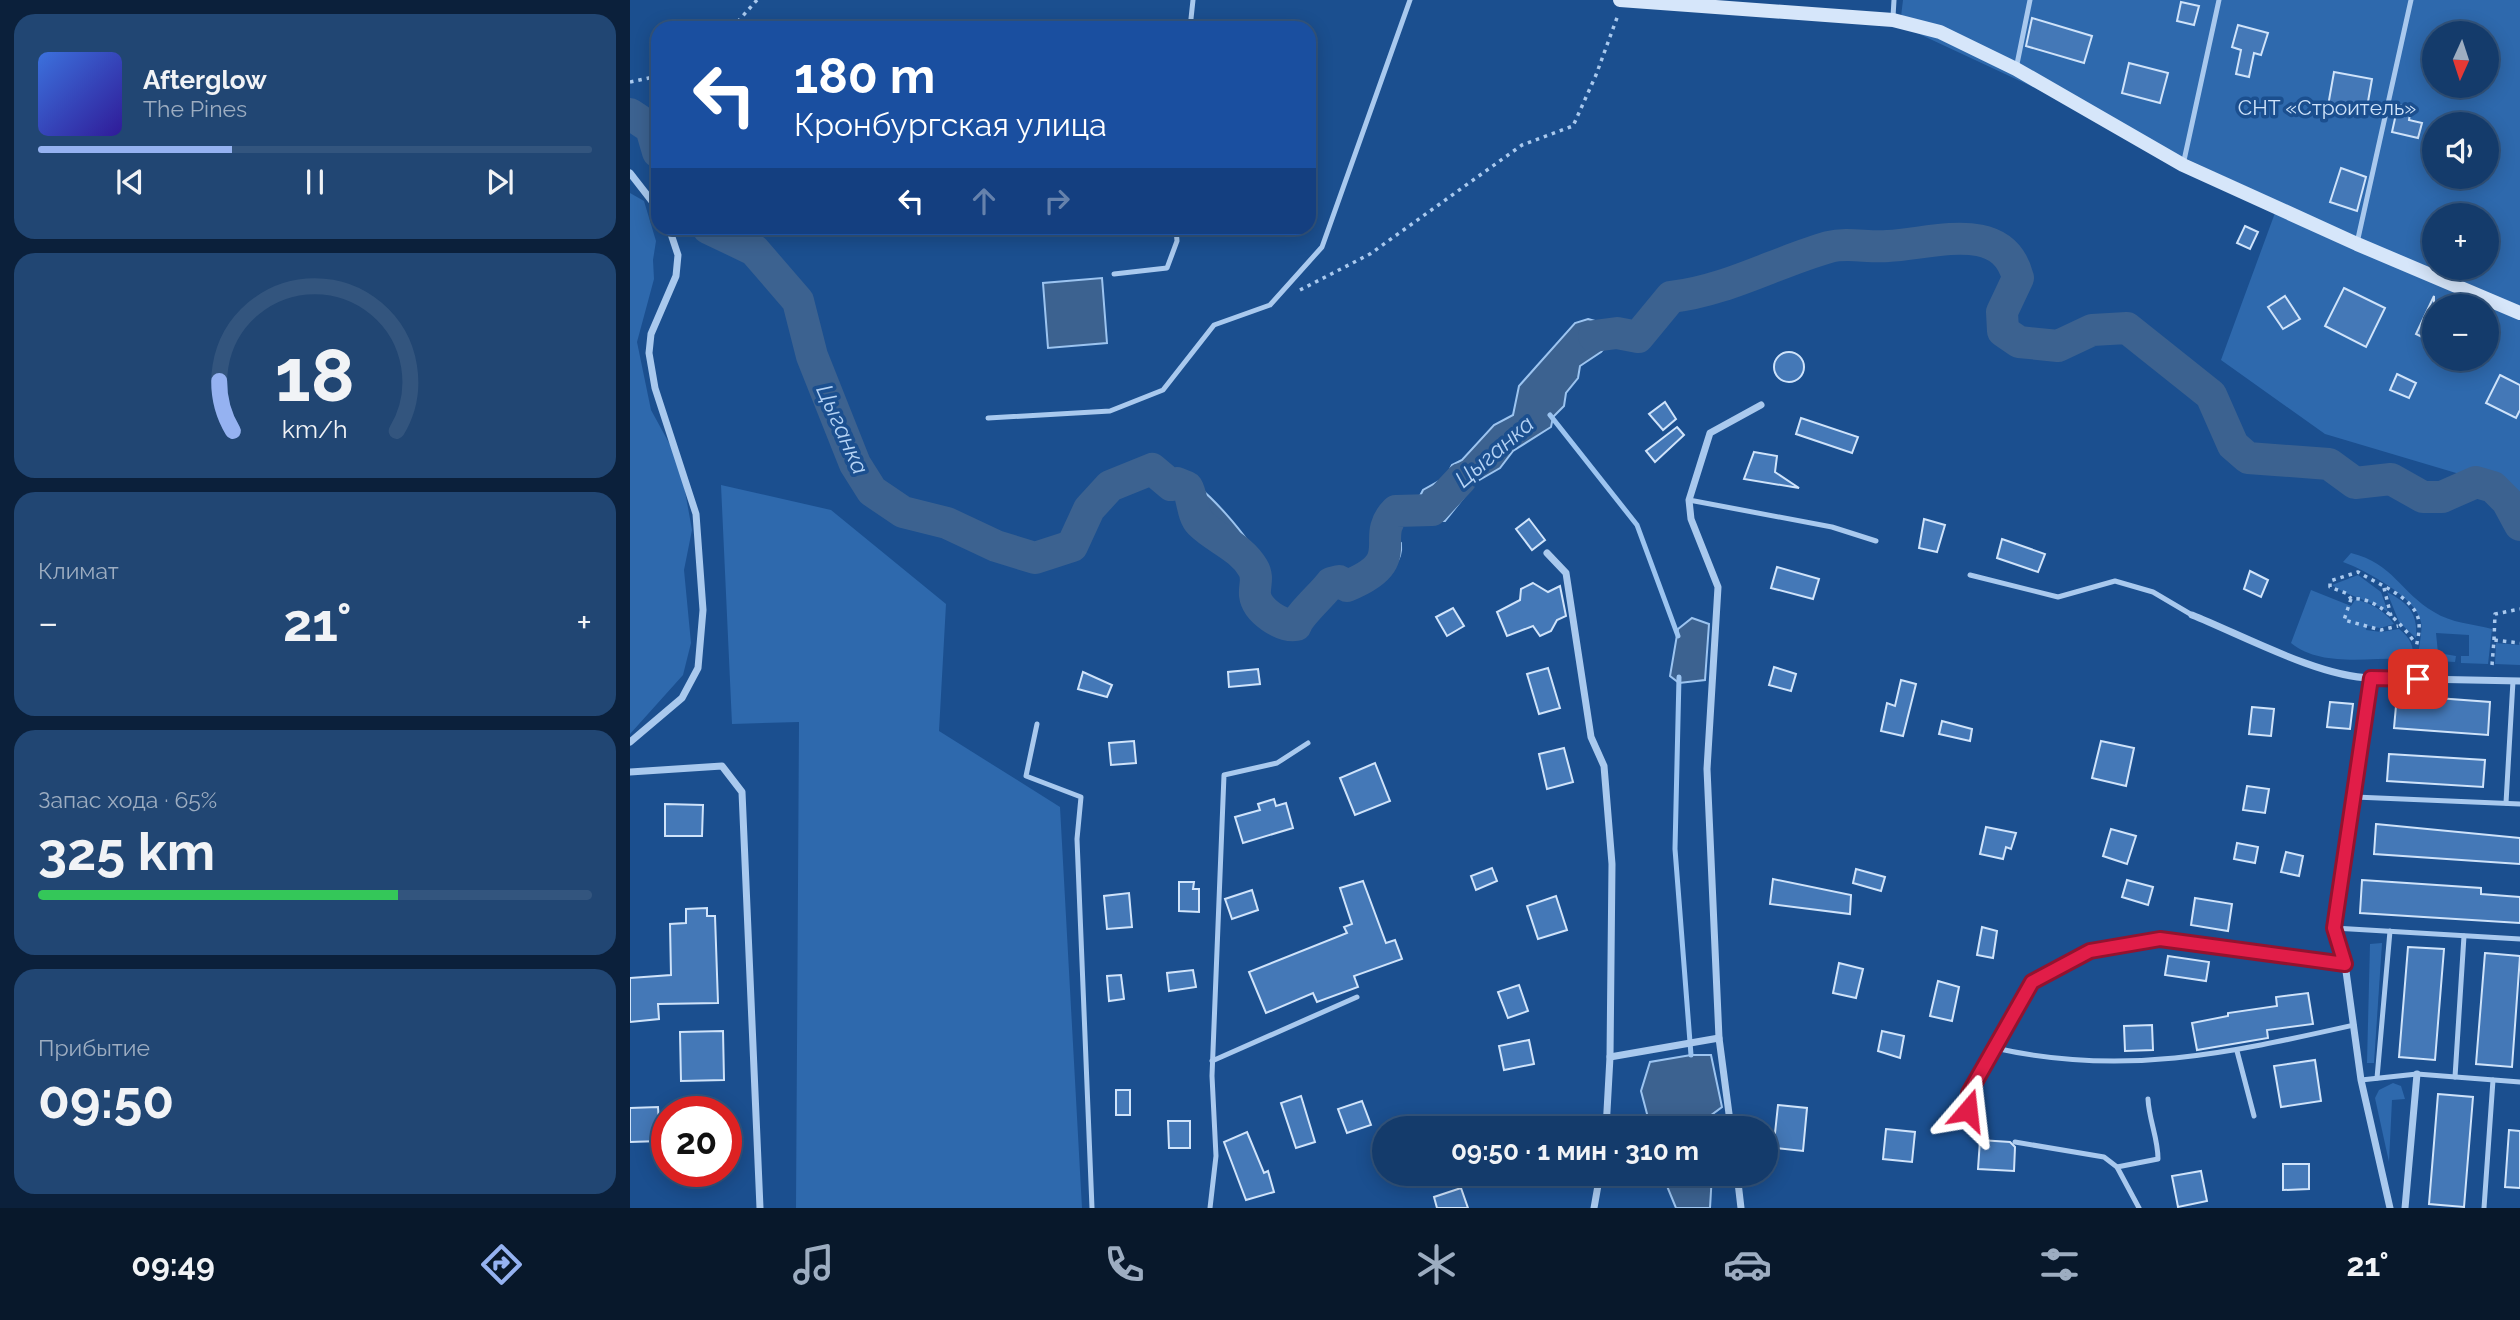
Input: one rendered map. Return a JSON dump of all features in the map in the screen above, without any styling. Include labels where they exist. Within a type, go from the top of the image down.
[{"type":"street","points":[[1621,0],[1893,20],[1940,32],[2016,69],[2183,165],[2357,244],[2520,313]]},
{"type":"street","points":[[630,173],[651,200]]},
{"type":"street","points":[[630,742],[682,698],[698,668],[703,610],[696,514],[655,388],[649,353],[651,334],[676,276],[678,255],[671,235]]},
{"type":"street","points":[[1729,1116],[1719,1038],[1707,769],[1718,587],[1691,519],[1689,500],[1710,433],[1760,405]]},
{"type":"street","points":[[1547,553],[1566,573],[1591,737],[1604,766],[1612,864],[1607,1116]]},
{"type":"street","points":[[2192,615],[2353,678],[2517,681]]},
{"type":"street","points":[[2371,678],[2334,928],[2345,964],[2361,1080],[2390,1208]]},
{"type":"street","points":[[630,772],[722,766],[742,792],[760,1208]]},
{"type":"street","points":[[1610,1057],[1719,1038]]},
{"type":"street","points":[[2405,1208],[2417,1074]]},
{"type":"street","points":[[1594,1208],[1598,1186]]},
{"type":"street","points":[[1738,1186],[1741,1208]]},
{"type":"lane","points":[[1192,21],[1193,0]]},
{"type":"lane","points":[[988,418],[1110,411],[1163,390],[1214,325],[1270,305],[1322,247],[1410,0]]},
{"type":"lane","points":[[1893,20],[1894,0]]},
{"type":"lane","points":[[2016,69],[2030,0]]},
{"type":"lane","points":[[2183,165],[2219,0]]},
{"type":"lane","points":[[2357,244],[2410,0]]},
{"type":"lane","points":[[1114,274],[1167,268],[1177,242],[1176,235]]},
{"type":"lane","points":[[1689,500],[1832,527],[1877,541]]},
{"type":"lane","points":[[1970,575],[2058,597],[2115,580],[2154,592],[2192,615]]},
{"type":"lane","points":[[2507,803],[2517,681]]},
{"type":"lane","points":[[1037,724],[1026,776],[1081,797],[1077,839],[1092,1208]]},
{"type":"lane","points":[[1210,1208],[1216,1156],[1212,1060],[1224,775],[1277,763],[1308,743]]},
{"type":"lane","points":[[2355,797],[2520,804]]},
{"type":"lane","points":[[2334,928],[2520,939]]},
{"type":"lane","points":[[2377,1079],[2389,931]]},
{"type":"lane","points":[[2455,1077],[2464,936]]},
{"type":"lane","points":[[1967,1127],[1969,1093],[2032,982],[2090,951],[2160,939],[2345,964]]},
{"type":"lane","points":[[1212,1060],[1357,997]]},
{"type":"lane","points":[[1995,1048],[2031,1056],[2125,1062],[2165,1061],[2237,1051],[2354,1025]]},
{"type":"lane","points":[[2237,1051],[2254,1116]]},
{"type":"lane","points":[[2361,1080],[2417,1074],[2520,1082]]},
{"type":"lane","points":[[2484,1208],[2493,1080]]},
{"type":"lane","points":[[2118,1167],[2158,1159],[2158,1138],[2148,1113],[2148,1099]]},
{"type":"lane","points":[[2015,1142],[2104,1157],[2118,1167],[2139,1208]]},
{"type":"path","points":[[738,21],[757,0]]},
{"type":"path","points":[[1270,305],[1370,254],[1522,145],[1573,126],[1597,75],[1621,0]]},
{"type":"path","points":[[630,82],[651,78]]},
{"type":"path","points":[[2351,599],[2348,594],[2330,587],[2330,580],[2358,572],[2407,600],[2416,612],[2419,624],[2413,661]]},
{"type":"path","points":[[2384,588],[2391,616]]},
{"type":"path","points":[[2351,599],[2358,598],[2391,616],[2416,643]]},
{"type":"path","points":[[2351,599],[2344,620],[2381,630],[2399,625]]},
{"type":"path","points":[[2492,665],[2495,614],[2520,608]]},
{"type":"path","points":[[2494,640],[2520,643]]},
{"type":"green space","name":"СНТ «Строитель»","points":[[1903,0],[2520,0],[2520,492],[2325,434],[2221,360],[2279,202],[1900,25]]},
{"type":"green space","points":[[630,193],[644,201],[651,224],[651,235],[654,235],[656,241],[654,279],[637,342],[651,410],[680,463],[692,530],[684,570],[691,643],[683,675],[630,734]]},
{"type":"green space","points":[[721,485],[831,510],[946,604],[939,731],[1060,807],[1082,1208],[796,1208],[799,722],[732,724]]},
{"type":"green space","points":[[2351,553],[2366,558],[2387,571],[2422,604],[2441,616],[2492,629],[2488,664],[2461,663],[2461,656],[2469,656],[2469,635],[2436,633],[2438,653],[2456,656],[2455,662],[2418,660],[2421,622],[2417,613],[2400,594],[2364,571],[2343,562]]},
{"type":"green space","points":[[2358,575],[2381,592],[2388,612],[2332,585]]},
{"type":"green space","points":[[2311,590],[2351,606],[2355,600],[2377,608],[2394,624],[2380,628],[2367,626],[2366,630],[2381,632],[2399,629],[2411,642],[2413,659],[2334,659],[2304,651],[2291,643]]},
{"type":"green space","points":[[2387,592],[2401,600],[2410,610],[2415,622],[2416,638],[2399,622]]},
{"type":"green space","points":[[2496,643],[2520,645],[2520,665],[2495,664]]},
{"type":"green space","points":[[2382,943],[2374,1063],[2367,1063],[2370,944]]},
{"type":"green space","points":[[2393,1083],[2401,1086],[2405,1099],[2392,1100],[2389,1162],[2375,1098],[2379,1090]]},
{"type":"water","points":[[1102,278],[1107,343],[1048,348],[1043,283]]},
{"type":"water","points":[[1588,319],[1634,332],[1638,337],[1633,341],[1614,337],[1601,352],[1580,366],[1578,378],[1566,393],[1564,406],[1553,417],[1551,427],[1513,451],[1500,468],[1476,482],[1445,521],[1439,521],[1420,496],[1423,490],[1446,477],[1452,465],[1462,460],[1494,425],[1513,415],[1519,386],[1575,323]]},
{"type":"water","points":[[1180,476],[1202,490],[1226,514],[1248,542],[1261,565],[1249,566],[1200,528],[1182,504],[1178,490]]},
{"type":"water","points":[[1395,538],[1401,543],[1398,561],[1374,581],[1364,563],[1381,539]]},
{"type":"water","points":[[1692,618],[1709,624],[1705,680],[1679,683],[1670,676],[1678,629]]},
{"type":"water","points":[[1691,1055],[1711,1055],[1722,1107],[1710,1116],[1648,1116],[1641,1091],[1650,1062]]},
{"type":"water","points":[[1667,1186],[1711,1186],[1710,1208],[1676,1208]]},
{"type":"building","points":[[2181,2],[2199,6],[2194,25],[2177,21]]},
{"type":"building","points":[[2032,18],[2092,36],[2084,63],[2026,46]]},
{"type":"building","points":[[2238,25],[2268,33],[2261,55],[2254,53],[2249,77],[2236,74],[2241,50],[2232,47]]},
{"type":"building","points":[[2129,63],[2168,73],[2160,103],[2122,93]]},
{"type":"building","points":[[2334,72],[2372,79],[2366,113],[2328,106]]},
{"type":"building","points":[[2398,105],[2411,108],[2409,120],[2422,123],[2418,138],[2392,132]]},
{"type":"building","points":[[2341,168],[2366,177],[2357,211],[2330,202]]},
{"type":"building","points":[[2245,226],[2258,232],[2250,249],[2237,243]]},
{"type":"building","points":[[2344,288],[2385,308],[2366,347],[2325,326]]},
{"type":"building","points":[[2285,296],[2300,319],[2283,329],[2268,307]]},
{"type":"building","points":[[2422,321],[2422,337],[2416,334]]},
{"type":"building","points":[[1789,352],[1800,356],[1804,367],[1800,378],[1789,382],[1778,378],[1774,367],[1778,356]]},
{"type":"building","points":[[2397,374],[2416,383],[2409,398],[2390,390]]},
{"type":"building","points":[[2500,375],[2520,385],[2520,410],[2516,418],[2486,403]]},
{"type":"building","points":[[1665,402],[1676,419],[1663,430],[1649,414]]},
{"type":"building","points":[[1801,418],[1858,437],[1852,453],[1796,434]]},
{"type":"building","points":[[1677,427],[1684,435],[1655,462],[1646,451]]},
{"type":"building","points":[[1754,452],[1777,456],[1775,472],[1799,488],[1744,479]]},
{"type":"building","points":[[1529,519],[1545,540],[1532,550],[1516,529]]},
{"type":"building","points":[[1924,519],[1945,525],[1937,552],[1919,548]]},
{"type":"building","points":[[2002,539],[2045,554],[2038,572],[1997,558]]},
{"type":"building","points":[[1777,567],[1819,579],[1813,599],[1771,588]]},
{"type":"building","points":[[2250,571],[2268,580],[2261,597],[2244,589]]},
{"type":"building","points":[[1533,583],[1548,592],[1560,586],[1566,616],[1557,620],[1551,631],[1540,636],[1533,626],[1507,636],[1497,612],[1520,600],[1521,589]]},
{"type":"building","points":[[1453,608],[1464,626],[1447,636],[1436,617]]},
{"type":"building","points":[[1774,667],[1796,674],[1791,691],[1769,685]]},
{"type":"building","points":[[1548,668],[1560,708],[1539,714],[1527,674]]},
{"type":"building","points":[[1258,669],[1260,684],[1229,687],[1228,672]]},
{"type":"building","points":[[1083,672],[1112,685],[1107,697],[1078,689]]},
{"type":"building","points":[[1901,680],[1916,684],[1903,736],[1881,731],[1887,703],[1895,706]]},
{"type":"building","points":[[2397,695],[2490,702],[2488,735],[2394,728]]},
{"type":"building","points":[[2330,702],[2353,704],[2350,729],[2327,727]]},
{"type":"building","points":[[2252,707],[2274,709],[2271,736],[2249,734]]},
{"type":"building","points":[[1942,721],[1972,729],[1970,741],[1939,734]]},
{"type":"building","points":[[1134,741],[1136,763],[1111,765],[1109,743]]},
{"type":"building","points":[[2101,741],[2134,748],[2126,786],[2092,778]]},
{"type":"building","points":[[1564,748],[1573,782],[1547,789],[1539,754]]},
{"type":"building","points":[[2389,754],[2485,760],[2483,787],[2387,781]]},
{"type":"building","points":[[1375,763],[1390,801],[1355,815],[1340,778]]},
{"type":"building","points":[[2247,786],[2269,789],[2265,813],[2243,810]]},
{"type":"building","points":[[1274,799],[1276,806],[1286,803],[1293,828],[1243,843],[1235,817],[1260,810],[1258,804]]},
{"type":"building","points":[[665,804],[703,805],[702,836],[665,836]]},
{"type":"building","points":[[2376,824],[2520,838],[2520,864],[2374,854]]},
{"type":"building","points":[[1986,827],[2016,833],[2011,849],[2006,847],[2003,859],[1980,854]]},
{"type":"building","points":[[2111,829],[2136,836],[2127,864],[2103,856]]},
{"type":"building","points":[[2237,843],[2258,847],[2255,863],[2234,859]]},
{"type":"building","points":[[2286,852],[2303,856],[2299,876],[2281,872]]},
{"type":"building","points":[[1492,868],[1497,881],[1476,890],[1471,876]]},
{"type":"building","points":[[1856,869],[1885,877],[1881,891],[1853,883]]},
{"type":"building","points":[[1773,879],[1851,895],[1850,914],[1770,904]]},
{"type":"building","points":[[2127,880],[2153,887],[2148,905],[2122,897]]},
{"type":"building","points":[[2362,880],[2481,888],[2481,894],[2520,897],[2520,923],[2360,913]]},
{"type":"building","points":[[1363,881],[1386,943],[1395,940],[1402,959],[1354,976],[1358,987],[1317,1002],[1313,993],[1266,1013],[1249,972],[1347,933],[1344,927],[1352,924],[1340,888]]},
{"type":"building","points":[[1179,882],[1194,882],[1193,889],[1199,889],[1199,912],[1179,911]]},
{"type":"building","points":[[1252,890],[1258,910],[1232,919],[1225,899]]},
{"type":"building","points":[[1129,893],[1132,927],[1107,929],[1104,896]]},
{"type":"building","points":[[1556,896],[1567,930],[1538,939],[1527,906]]},
{"type":"building","points":[[2195,898],[2232,904],[2228,931],[2191,925]]},
{"type":"building","points":[[707,908],[707,916],[715,916],[718,1003],[658,1004],[659,1019],[630,1022],[630,978],[671,975],[670,924],[686,923],[686,909]]},
{"type":"building","points":[[1982,927],[1997,931],[1993,958],[1977,955]]},
{"type":"building","points":[[2408,947],[2444,949],[2435,1060],[2399,1057]]},
{"type":"building","points":[[2485,953],[2520,956],[2512,1067],[2476,1064]]},
{"type":"building","points":[[2168,956],[2209,962],[2206,981],[2165,975]]},
{"type":"building","points":[[1839,963],[1863,969],[1856,998],[1833,993]]},
{"type":"building","points":[[1193,970],[1196,987],[1169,991],[1167,973]]},
{"type":"building","points":[[1121,975],[1124,999],[1109,1001],[1107,976]]},
{"type":"building","points":[[1938,981],[1959,987],[1952,1021],[1930,1016]]},
{"type":"building","points":[[1519,985],[1528,1011],[1508,1018],[1498,992]]},
{"type":"building","points":[[2308,993],[2313,1024],[2267,1030],[2268,1038],[2197,1050],[2192,1023],[2228,1016],[2228,1013],[2277,1006],[2276,997]]},
{"type":"building","points":[[2152,1025],[2153,1050],[2125,1051],[2124,1026]]},
{"type":"building","points":[[723,1031],[724,1080],[681,1081],[680,1032]]},
{"type":"building","points":[[1882,1031],[1904,1036],[1900,1058],[1878,1051]]},
{"type":"building","points":[[1529,1040],[1534,1064],[1504,1070],[1499,1046]]},
{"type":"building","points":[[2315,1060],[2321,1101],[2281,1107],[2274,1066]]},
{"type":"building","points":[[1116,1090],[1130,1090],[1130,1115],[1116,1115]]},
{"type":"building","points":[[2438,1094],[2473,1097],[2464,1207],[2429,1204]]},
{"type":"building","points":[[1301,1096],[1315,1142],[1296,1148],[1281,1103]]},
{"type":"building","points":[[1362,1101],[1371,1125],[1347,1133],[1338,1109]]},
{"type":"building","points":[[1778,1105],[1807,1108],[1803,1151],[1778,1148]]},
{"type":"building","points":[[651,1107],[651,1141],[630,1142],[630,1108]]},
{"type":"building","points":[[1168,1121],[1190,1121],[1190,1148],[1169,1148]]},
{"type":"building","points":[[1886,1129],[1915,1132],[1912,1162],[1883,1159]]},
{"type":"building","points":[[2509,1130],[2520,1131],[2520,1188],[2505,1187]]},
{"type":"building","points":[[1247,1132],[1264,1173],[1268,1171],[1274,1192],[1246,1200],[1224,1142]]},
{"type":"building","points":[[1980,1140],[2010,1142],[2015,1147],[2014,1171],[1978,1169]]},
{"type":"building","points":[[2283,1164],[2309,1164],[2309,1189],[2283,1190]]},
{"type":"building","points":[[2201,1171],[2207,1201],[2178,1207],[2172,1176]]},
{"type":"building","points":[[1461,1188],[1468,1208],[1437,1208],[1434,1197]]},
{"type":"waterway","name":"Цыганка","points":[[630,114],[651,128]]},
{"type":"waterway","name":"Цыганка","points":[[723,235],[754,250],[798,301],[812,356],[855,464],[872,491],[903,512],[947,523],[996,546],[1035,558],[1072,546],[1089,509],[1110,486],[1152,469],[1171,485],[1177,483],[1187,487],[1200,523],[1248,561],[1256,575],[1255,595],[1260,607],[1271,617],[1296,625],[1331,583],[1339,581],[1347,586],[1378,567],[1385,549],[1388,521],[1396,511],[1432,510],[1461,479]]},
{"type":"waterway","name":"Цыганка","points":[[1594,336],[1617,333],[1638,337],[1671,297],[1711,289],[1829,247],[1888,246],[1945,239],[1982,241],[1998,247],[2010,259],[2018,278],[2002,312],[2003,331],[2019,342],[2058,346],[2092,330],[2127,328],[2211,395],[2233,445],[2248,458],[2329,464],[2355,483],[2391,479],[2423,497],[2442,497],[2476,482],[2493,487],[2507,501],[2520,525]]},
{"type":"waterway","points":[[1550,415],[1637,525],[1678,636]]},
{"type":"waterway","points":[[1679,677],[1675,849],[1691,1055]]},
{"type":"route","points":[[1968,1110],[1969,1093],[2032,982],[2090,951],[2160,939],[2345,964],[2334,928],[2371,678],[2418,679]]}]
